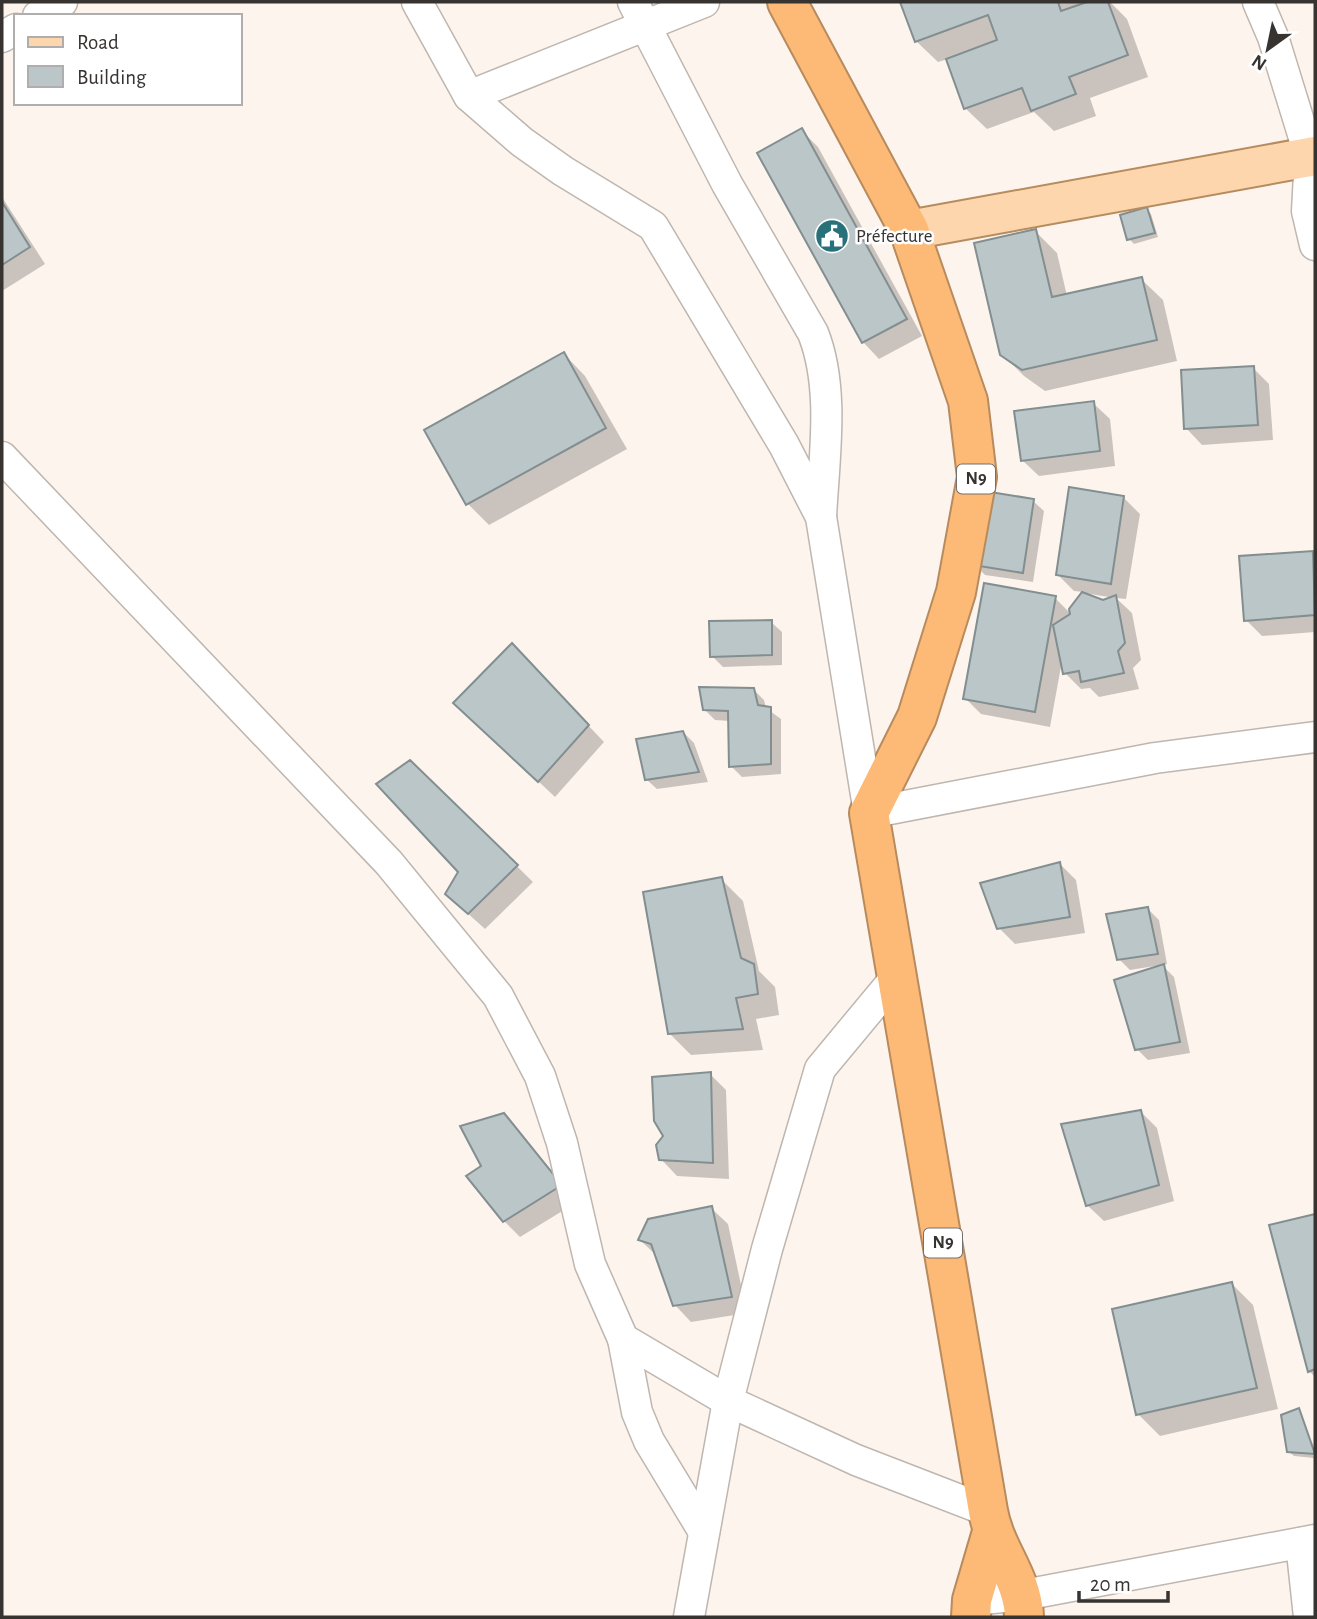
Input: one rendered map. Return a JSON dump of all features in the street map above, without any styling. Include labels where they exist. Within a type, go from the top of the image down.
[{"type":"highway","name":"N9","points":[[787,2],[909,230],[968,401],[977,477],[956,592],[918,717],[869,813],[990,1522],[1024,1606]]},
{"type":"highway","name":"N9","points":[[971,1609],[990,1522]]},
{"type":"main road","points":[[909,230],[1313,157]]},
{"type":"street","points":[[41,14],[62,2]]},
{"type":"street","points":[[417,2],[468,96],[522,142],[563,172],[653,226],[784,445],[821,517]]},
{"type":"street","points":[[468,96],[640,14],[704,2]]},
{"type":"street","points":[[1258,2],[1273,37],[1313,157],[1307,211],[1315,245]]},
{"type":"street","points":[[640,14],[727,184],[813,333],[821,352],[826,429],[821,517],[869,813],[1154,758],[1315,737]]},
{"type":"street","points":[[2,457],[389,863],[498,996],[540,1076],[562,1143],[590,1264],[623,1339],[637,1412],[649,1441],[704,1532]]},
{"type":"street","points":[[689,1617],[728,1401],[767,1250],[820,1069],[898,975]]},
{"type":"street","points":[[623,1339],[728,1401],[990,1522]]},
{"type":"street","points":[[971,1609],[1024,1606],[1308,1541],[1309,1617]]},
{"type":"building","points":[[900,2],[1058,2],[1061,11],[1087,2],[1108,2],[1128,55],[1069,77],[1076,94],[1031,111],[1022,88],[964,109],[946,59],[997,40],[988,15],[915,42]]},
{"type":"building","name":"Préfecture","points":[[802,128],[907,319],[862,343],[757,153]]},
{"type":"building","points":[[2,202],[30,247],[2,265]]},
{"type":"building","points":[[1147,207],[1155,233],[1127,240],[1120,215]]},
{"type":"building","points":[[1036,229],[1052,297],[1142,277],[1157,340],[1022,370],[1000,355],[974,243]]},
{"type":"building","points":[[564,352],[606,428],[466,505],[424,430]]},
{"type":"building","points":[[1254,366],[1258,425],[1184,429],[1181,370]]},
{"type":"building","points":[[1094,401],[1100,451],[1021,461],[1014,411]]},
{"type":"building","points":[[1069,487],[1124,496],[1111,584],[1056,575]]},
{"type":"building","points":[[984,491],[1034,499],[1023,573],[973,565]]},
{"type":"building","points":[[1313,551],[1315,615],[1244,621],[1239,556]]},
{"type":"building","points":[[984,583],[1056,596],[1035,712],[963,699]]},
{"type":"building","points":[[1082,592],[1103,600],[1116,595],[1125,643],[1118,651],[1124,673],[1081,682],[1079,671],[1063,674],[1053,625],[1070,614],[1069,609]]},
{"type":"building","points":[[772,620],[772,655],[710,657],[709,621]]},
{"type":"building","points":[[512,643],[589,725],[538,782],[453,703]]},
{"type":"building","points":[[699,687],[754,688],[758,705],[771,707],[771,764],[729,767],[728,711],[703,710]]},
{"type":"building","points":[[683,731],[699,772],[645,780],[636,739]]},
{"type":"building","points":[[410,760],[518,865],[468,914],[445,894],[458,872],[376,784]]},
{"type":"building","points":[[1060,862],[1070,917],[997,929],[980,883]]},
{"type":"building","points":[[722,877],[741,958],[754,964],[758,994],[736,998],[743,1029],[668,1034],[643,892]]},
{"type":"building","points":[[1148,907],[1158,954],[1117,960],[1106,914]]},
{"type":"building","points":[[1164,964],[1180,1042],[1135,1050],[1114,980]]},
{"type":"building","points":[[711,1072],[713,1163],[659,1160],[656,1145],[663,1136],[654,1121],[652,1077]]},
{"type":"building","points":[[1141,1110],[1159,1185],[1086,1206],[1061,1124]]},
{"type":"building","points":[[504,1113],[562,1185],[503,1222],[466,1176],[481,1166],[460,1126]]},
{"type":"building","points":[[712,1206],[732,1297],[673,1306],[651,1244],[638,1240],[648,1219]]},
{"type":"building","points":[[1315,1214],[1315,1369],[1308,1372],[1269,1225]]},
{"type":"building","points":[[1232,1282],[1257,1388],[1136,1415],[1112,1309]]},
{"type":"building","points":[[1299,1408],[1315,1454],[1287,1452],[1281,1415]]},
{"type":"place","name":"Préfecture","points":[[832,236]]}]
